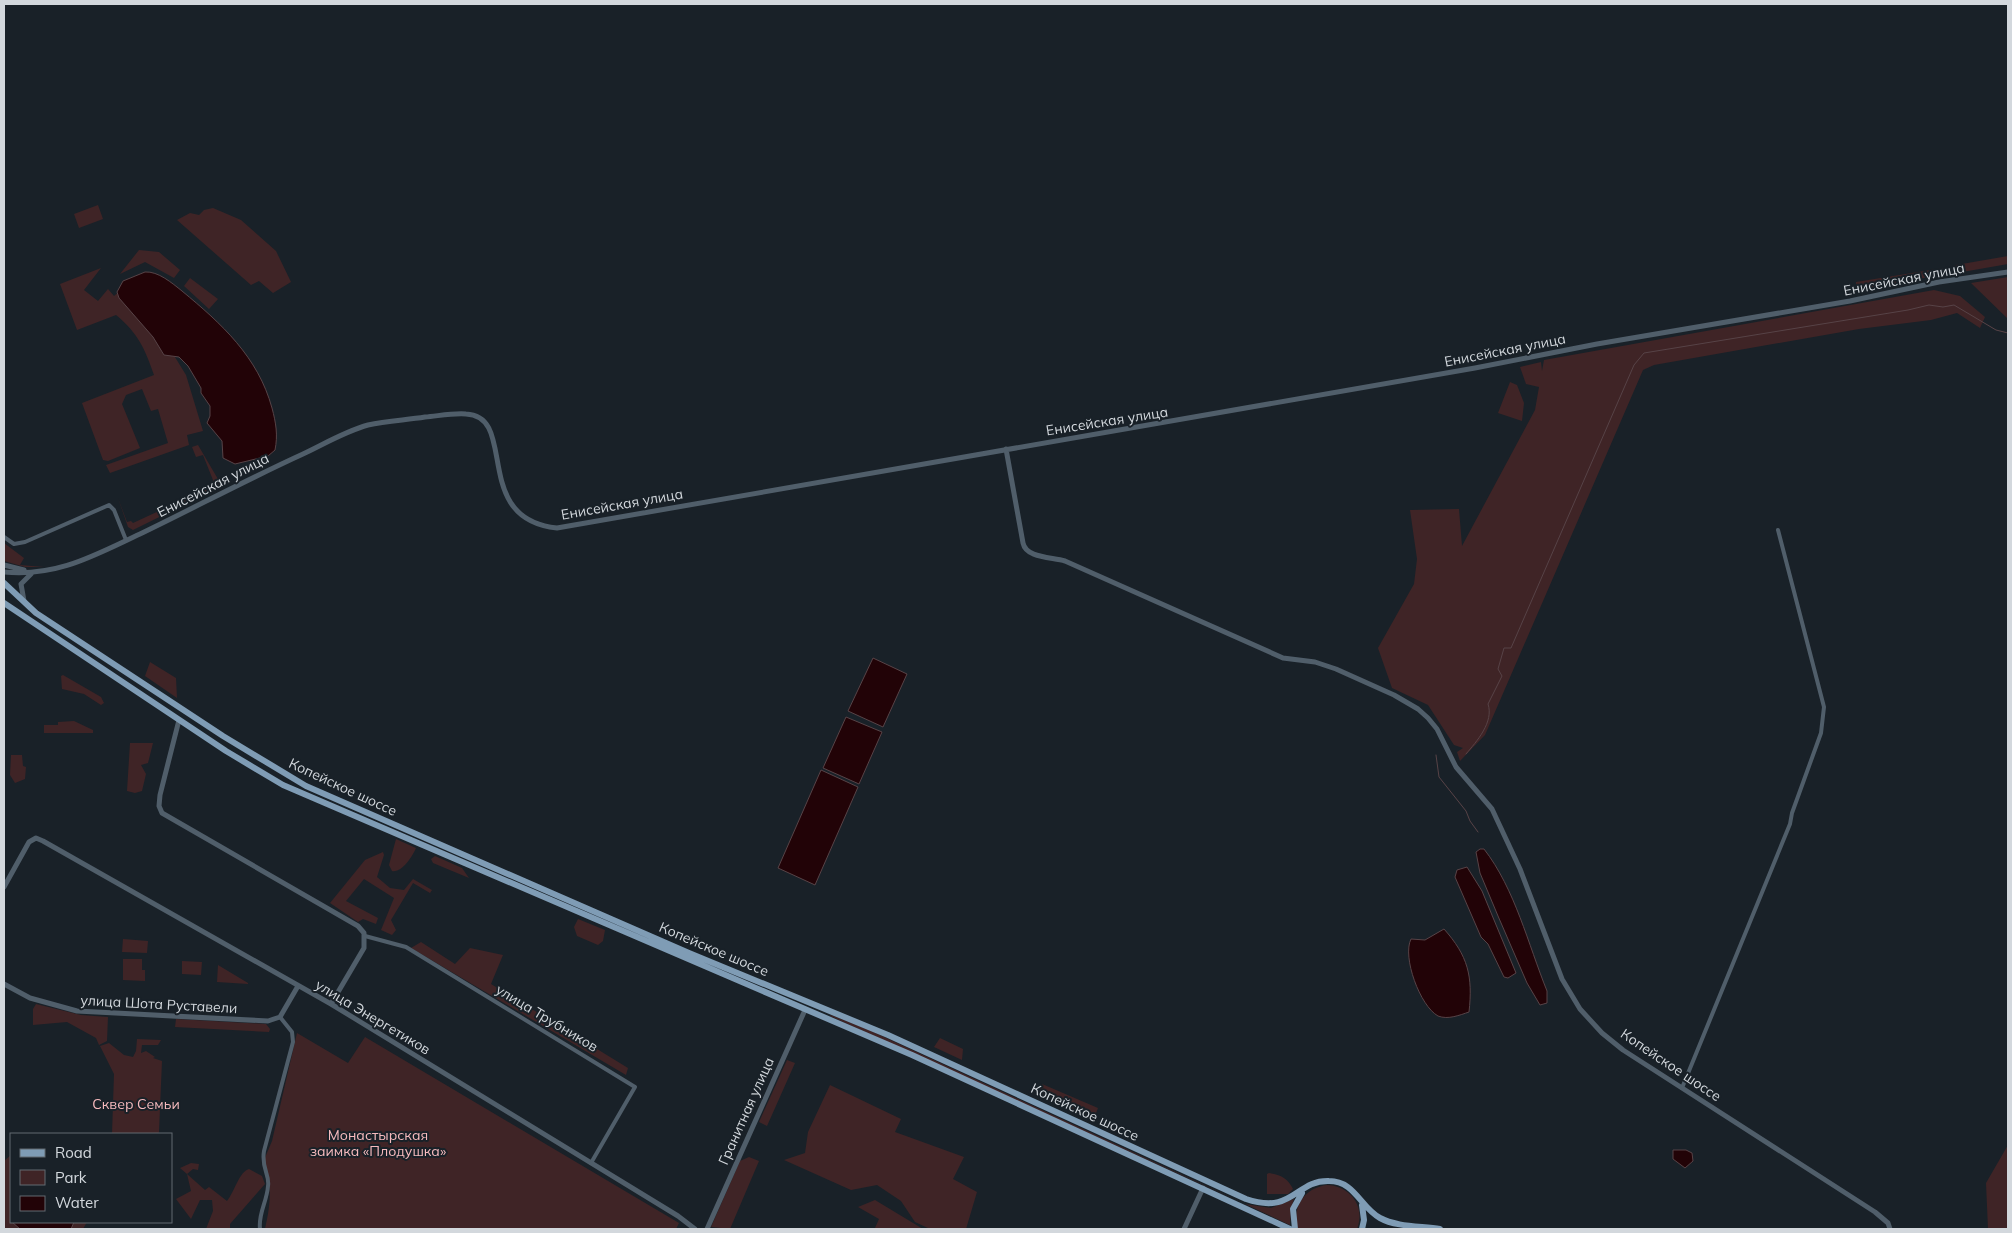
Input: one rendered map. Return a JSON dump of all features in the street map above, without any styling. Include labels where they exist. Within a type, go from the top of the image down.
[{"type":"main road","name":"Копейское шоссе","points":[[4,583],[25,604],[182,709],[264,762],[306,786],[540,888],[888,1035],[1246,1199],[1264,1204],[1274,1204],[1323,1181],[1340,1182],[1351,1189],[1362,1204],[1386,1220],[1440,1229]]},
{"type":"main road","name":"Копейское шоссе","points":[[4,603],[180,720],[283,785],[912,1055],[1290,1229]]},
{"type":"main road","name":"улица Трубников","points":[[180,720],[182,709]]},
{"type":"main road","points":[[537,895],[540,888]]},
{"type":"main road","points":[[562,906],[566,898]]},
{"type":"main road","name":"Гранитная улица","points":[[805,1010],[809,1002]]},
{"type":"main road","points":[[1295,1229],[1292,1214],[1295,1204],[1308,1187]]},
{"type":"main road","points":[[1362,1204],[1364,1214],[1362,1229]]},
{"type":"street","name":"Енисейская улица","points":[[4,572],[32,573],[62,568],[126,540],[348,432],[389,421],[453,414],[467,414],[484,420],[490,428],[503,488],[514,509],[528,521],[556,528],[1222,413],[1598,344],[1850,301],[1939,282],[2008,272]]},
{"type":"street","name":"Копейское шоссе","points":[[1006,449],[1022,543],[1024,548],[1030,553],[1064,561],[1283,658],[1326,665],[1382,690],[1418,709],[1437,729],[1456,767],[1492,809],[1502,829],[1562,979],[1580,1009],[1622,1050],[1875,1212],[1888,1223],[1890,1229]]},
{"type":"street","points":[[4,537],[14,544],[25,542],[109,504],[114,510],[126,540]]},
{"type":"street","points":[[1682,1088],[1790,824],[1792,813],[1821,733],[1824,707],[1778,530]]},
{"type":"street","name":"Енисейская улица","points":[[4,565],[42,572]]},
{"type":"street","points":[[25,604],[21,584],[32,573]]},
{"type":"street","name":"улица Трубников","points":[[180,720],[160,795],[159,806],[162,813],[358,926],[366,936],[406,947],[635,1087],[591,1163]]},
{"type":"street","name":"улица Энергетиков","points":[[4,887],[26,845],[33,839],[38,838],[331,1004],[695,1229]]},
{"type":"street","points":[[331,1004],[364,948],[366,936]]},
{"type":"street","name":"улица Шота Руставели","points":[[4,984],[30,998],[77,1010],[268,1021],[280,1017]]},
{"type":"street","points":[[260,1229],[259,1215],[269,1186],[262,1164],[264,1151],[293,1042],[292,1032],[280,1017],[298,986]]},
{"type":"street","name":"Гранитная улица","points":[[707,1229],[805,1010]]},
{"type":"street","points":[[1184,1229],[1203,1188]]},
{"type":"green space","points":[[98,205],[103,219],[79,228],[74,214]]},
{"type":"green space","points":[[213,208],[241,220],[276,251],[291,282],[273,293],[259,281],[251,285],[177,220],[190,213],[199,215],[204,210]]},
{"type":"green space","points":[[139,250],[159,252],[180,270],[174,278],[145,262],[120,274]]},
{"type":"green space","points":[[2008,256],[2008,264],[1951,274],[1956,265]]},
{"type":"green space","points":[[101,268],[84,290],[98,301],[108,289],[114,296],[122,289],[151,318],[186,375],[203,431],[187,435],[189,445],[110,473],[106,465],[168,443],[158,409],[151,411],[142,389],[126,395],[122,404],[140,448],[108,461],[103,460],[82,403],[154,375],[140,342],[130,328],[116,315],[77,330],[60,284]]},
{"type":"green space","points":[[1943,268],[1941,275],[1856,290],[1856,282]]},
{"type":"green space","points":[[2008,277],[2008,319],[1971,283]]},
{"type":"green space","points":[[190,278],[218,299],[209,309],[184,286]]},
{"type":"green space","points":[[1934,290],[1960,296],[1985,317],[1980,328],[1957,313],[1931,320],[1859,329],[1654,365],[1643,370],[1485,735],[1460,761],[1457,752],[1463,748],[1454,745],[1428,705],[1392,688],[1378,648],[1414,584],[1417,559],[1410,510],[1459,509],[1462,546],[1535,410],[1539,387],[1526,384],[1520,367],[1541,362],[1542,371],[1544,360]]},
{"type":"green space","points":[[1510,382],[1517,385],[1524,403],[1522,421],[1498,413]]},
{"type":"green space","points":[[198,445],[222,486],[133,530],[128,527],[118,498],[127,522],[131,521],[133,523],[215,485],[203,455],[196,457],[192,447]]},
{"type":"green space","points":[[4,543],[24,558],[20,565],[44,567],[25,567],[4,561]]},
{"type":"green space","points":[[150,662],[176,678],[177,698],[145,676]]},
{"type":"green space","points":[[63,675],[101,697],[104,703],[101,705],[84,694],[62,689],[61,676]]},
{"type":"green space","points":[[74,721],[93,730],[93,733],[44,733],[44,725],[58,725],[58,722]]},
{"type":"green space","points":[[130,743],[153,743],[148,763],[141,765],[146,774],[142,791],[135,793],[127,791]]},
{"type":"green space","points":[[11,755],[22,755],[23,766],[26,767],[25,779],[15,783],[10,775]]},
{"type":"green space","points":[[396,839],[416,848],[403,867],[392,871],[389,865]]},
{"type":"green space","points":[[383,852],[384,855],[377,877],[390,888],[404,890],[413,879],[432,890],[430,893],[413,883],[391,920],[396,930],[392,935],[381,930],[394,898],[364,879],[346,901],[378,918],[376,924],[363,919],[358,922],[330,903],[365,860]]},
{"type":"green space","points":[[435,856],[462,868],[469,878],[433,863],[431,859]]},
{"type":"green space","points":[[578,919],[605,930],[603,941],[598,945],[577,936],[574,927]]},
{"type":"green space","points":[[123,939],[148,941],[147,953],[122,952]]},
{"type":"green space","points":[[421,942],[455,964],[470,948],[503,955],[491,984],[628,1068],[626,1075],[411,948]]},
{"type":"green space","points":[[123,959],[142,959],[145,981],[123,980]]},
{"type":"green space","points":[[182,961],[202,962],[201,975],[182,974]]},
{"type":"green space","points":[[218,965],[248,983],[248,984],[217,982]]},
{"type":"green space","points":[[36,1004],[81,1015],[108,1017],[107,1041],[99,1045],[96,1038],[67,1022],[33,1025],[33,1009]]},
{"type":"green space","points":[[830,1016],[869,1030],[1243,1203]]},
{"type":"green space","points":[[176,1019],[266,1024],[270,1029],[269,1032],[175,1027]]},
{"type":"green space","name":"Монастырская заимка «Плодушка»","points":[[297,1033],[348,1063],[365,1037],[679,1223],[676,1229],[265,1229],[270,1194],[264,1160],[272,1141]]},
{"type":"green space","points":[[940,1038],[963,1049],[962,1060],[934,1047]]},
{"type":"green space","name":"Сквер Семьи","points":[[137,1039],[161,1040],[158,1045],[142,1045],[141,1053],[146,1051],[155,1057],[153,1058],[162,1061],[159,1132],[112,1133],[114,1074],[100,1046],[109,1043],[124,1055],[133,1057],[136,1051]]},
{"type":"green space","points":[[787,1060],[795,1063],[767,1126],[759,1122]]},
{"type":"green space","points":[[1042,1084],[1098,1108],[1093,1121],[1038,1095]]},
{"type":"green space","points":[[830,1085],[901,1119],[895,1132],[964,1157],[953,1179],[977,1192],[966,1229],[930,1229],[915,1222],[901,1201],[877,1185],[851,1190],[784,1160],[805,1153],[808,1132]]},
{"type":"green space","points":[[2008,1145],[2008,1229],[1988,1229],[1986,1183]]},
{"type":"green space","points":[[10,1156],[10,1223],[86,1223],[83,1229],[4,1228],[4,1161]]},
{"type":"green space","points":[[749,1157],[759,1161],[730,1229],[711,1227],[740,1161]]},
{"type":"green space","points":[[191,1163],[199,1164],[198,1170],[193,1169],[187,1174],[180,1168]]},
{"type":"green space","points":[[249,1169],[262,1176],[265,1184],[230,1224],[230,1229],[206,1229],[213,1211],[212,1200],[200,1200],[191,1219],[176,1199],[191,1191],[187,1174],[205,1190],[209,1187],[227,1201],[242,1174]]},
{"type":"green space","points":[[1267,1174],[1284,1178],[1293,1189],[1288,1194],[1267,1194]]},
{"type":"green space","points":[[1327,1185],[1343,1189],[1354,1199],[1358,1205],[1359,1213],[1357,1229],[1298,1229],[1296,1214],[1301,1200],[1312,1190]]},
{"type":"green space","points":[[1294,1199],[1291,1208],[1290,1225],[1245,1204],[1271,1208]]},
{"type":"green space","points":[[875,1200],[923,1229],[864,1229],[875,1228],[879,1219],[858,1207]]},
{"type":"water","points":[[145,272],[160,275],[182,291],[224,329],[248,357],[266,390],[275,419],[276,445],[275,450],[268,456],[235,464],[223,458],[222,441],[207,423],[210,416],[210,406],[201,393],[201,388],[188,366],[179,357],[164,355],[153,337],[119,298],[117,292],[123,281]]},
{"type":"water","points":[[873,658],[907,674],[883,727],[848,711]]},
{"type":"water","points":[[846,717],[882,732],[859,784],[823,768]]},
{"type":"water","points":[[821,770],[858,787],[815,885],[778,868]]},
{"type":"water","points":[[1484,849],[1495,865],[1513,899],[1547,991],[1547,1003],[1540,1005],[1527,983],[1480,873],[1476,852]]},
{"type":"water","points":[[1467,867],[1482,891],[1516,973],[1508,978],[1504,977],[1488,944],[1481,937],[1455,877],[1457,870]]},
{"type":"water","points":[[1444,929],[1459,948],[1469,977],[1469,1012],[1454,1017],[1438,1016],[1431,1011],[1414,980],[1409,957],[1411,939],[1425,940]]},
{"type":"water","points":[[1673,1150],[1686,1150],[1692,1153],[1693,1161],[1685,1168],[1673,1159]]},
{"type":"water","points":[[13,1223],[74,1223],[71,1229],[20,1229]]},
{"type":"waterway","points":[[1466,754],[1487,724],[1489,718],[1488,704],[1502,676],[1498,669],[1504,648],[1511,648],[1634,365],[1644,353],[1929,305],[1943,307],[1954,305],[1996,330],[2008,333]]},
{"type":"waterway","points":[[1436,755],[1439,777],[1466,811],[1478,832]]}]
